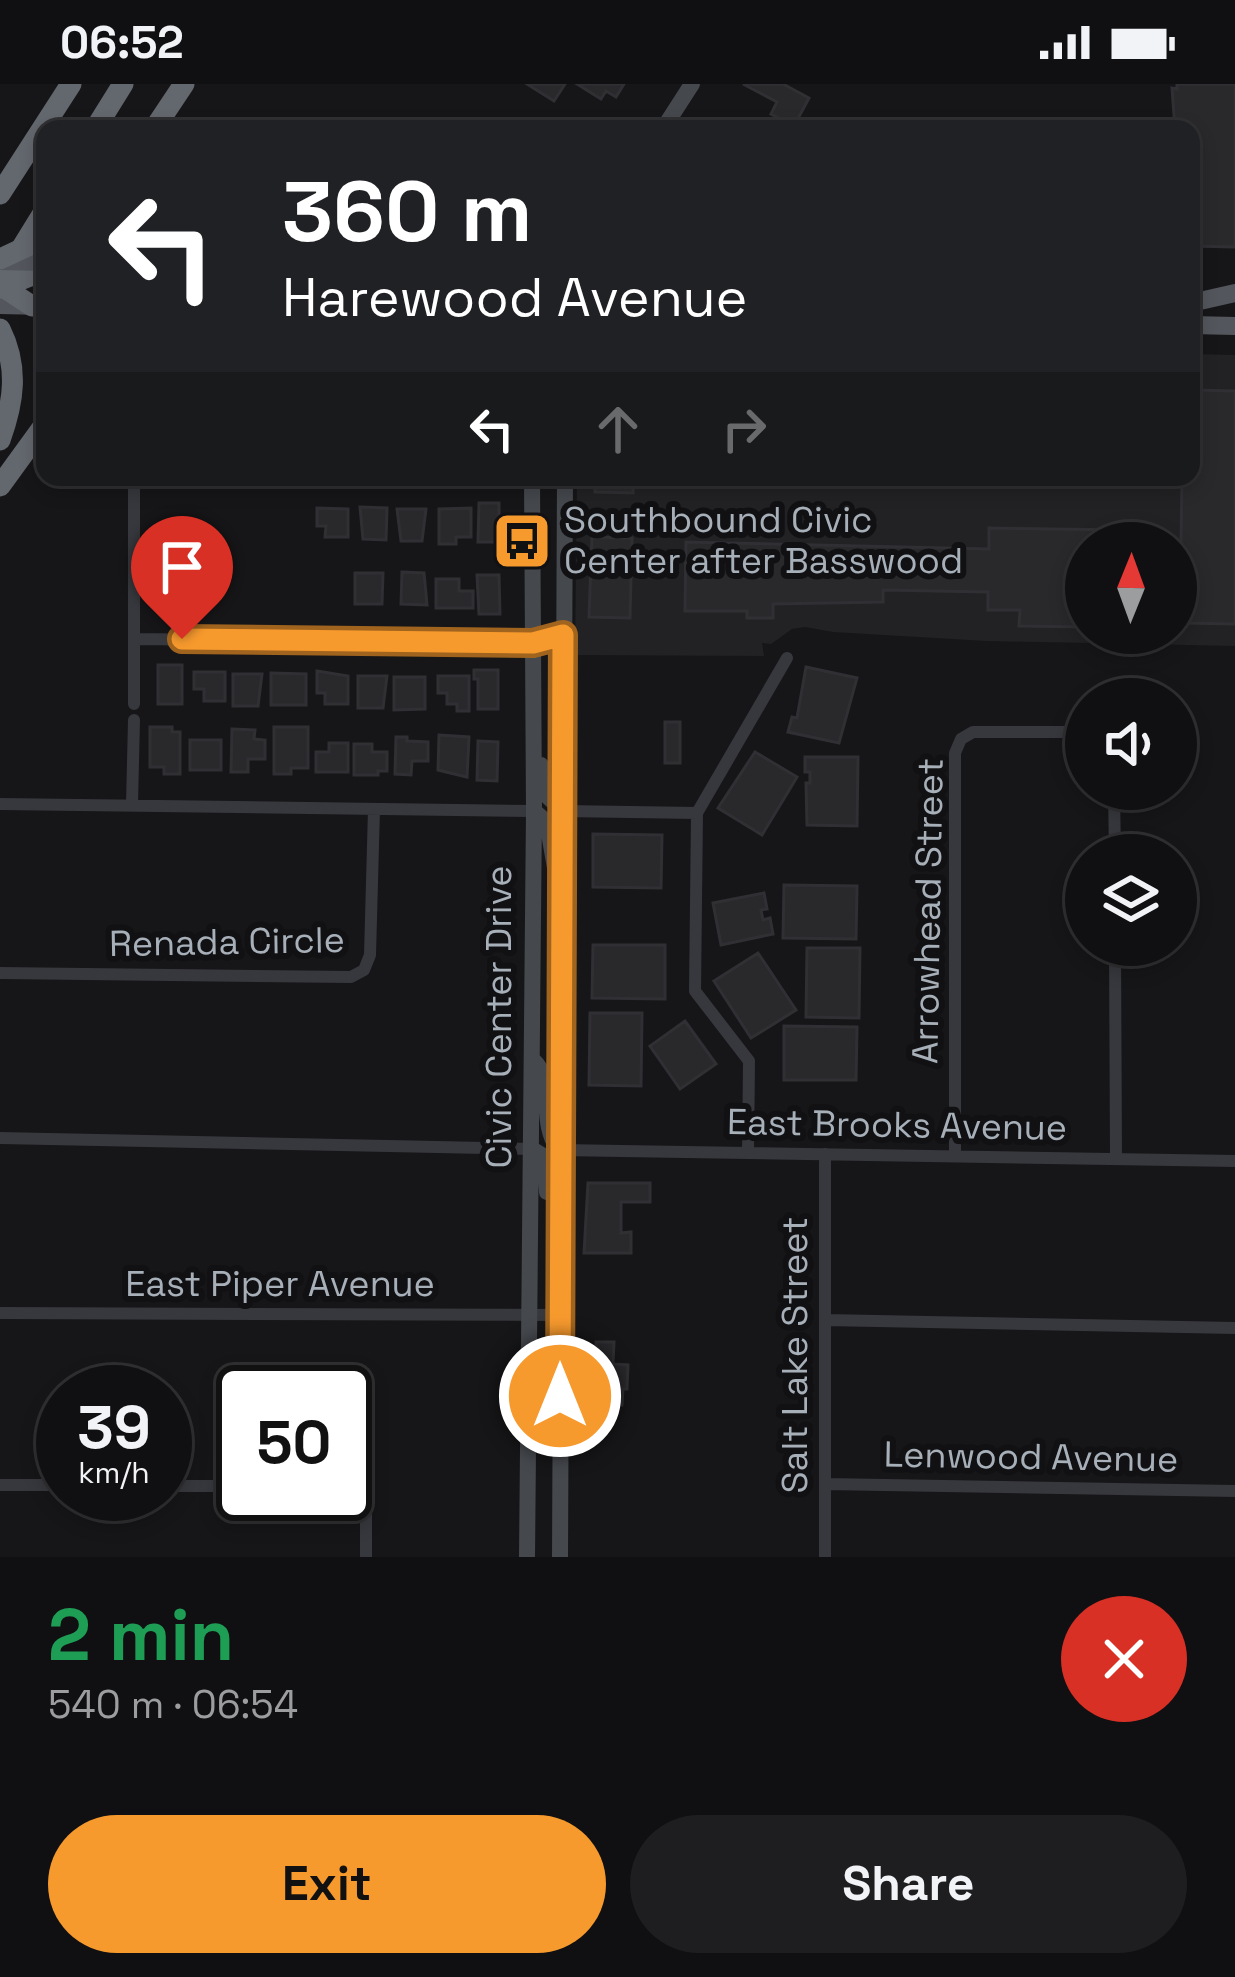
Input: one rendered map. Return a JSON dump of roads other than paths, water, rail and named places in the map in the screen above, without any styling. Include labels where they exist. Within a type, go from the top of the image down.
[{"type":"highway","points":[[48,120],[71,84]]},
{"type":"highway","points":[[101,120],[123,84]]},
{"type":"highway","points":[[160,120],[185,84]]},
{"type":"highway","points":[[171,120],[185,84]]},
{"type":"highway","points":[[0,194],[36,138]]},
{"type":"highway","points":[[0,290],[36,226]]},
{"type":"highway","points":[[0,260],[36,242]]},
{"type":"highway","points":[[0,290],[36,271]]},
{"type":"highway","points":[[0,290],[36,305]]},
{"type":"highway","points":[[0,329],[10,354],[14,387],[0,440]]},
{"type":"highway","points":[[0,486],[36,436]]},
{"type":"main road","points":[[669,120],[692,84]]},
{"type":"main road","points":[[0,260],[36,265]]},
{"type":"main road","points":[[1200,292],[1235,293]]},
{"type":"main road","points":[[1200,301],[1235,293]]},
{"type":"main road","points":[[1200,325],[1233,324]]},
{"type":"main road","name":"Civic Center Drive","points":[[527,1557],[532,486]]},
{"type":"main road","name":"Civic Center Drive","points":[[560,1557],[565,486]]},
{"type":"main road","points":[[534,729],[548,797],[563,811]]},
{"type":"main road","points":[[534,811],[547,822],[562,906]]},
{"type":"main road","points":[[532,1060],[544,1075],[545,1125],[559,1150]]},
{"type":"main road","points":[[532,1149],[545,1157],[549,1195],[559,1196]]},
{"type":"street","points":[[134,486],[134,704]]},
{"type":"street","points":[[135,639],[533,643],[563,635]]},
{"type":"street","points":[[748,1153],[749,1061],[695,991],[697,813],[787,658]]},
{"type":"street","points":[[132,805],[134,720]]},
{"type":"street","name":"Arrowhead Street","points":[[955,1156],[955,753],[961,739],[974,732],[1065,731]]},
{"type":"street","points":[[0,804],[534,811]]},
{"type":"street","name":"Renada Circle","points":[[0,973],[351,977],[364,970],[370,955],[374,809]]},
{"type":"street","points":[[563,811],[697,813]]},
{"type":"street","points":[[1115,966],[1116,1159]]},
{"type":"street","points":[[0,1138],[532,1149]]},
{"type":"street","name":"East Brooks Avenue","points":[[559,1150],[1235,1161]]},
{"type":"street","name":"Salt Lake Street","points":[[825,1154],[825,1557]]},
{"type":"street","name":"East Piper Avenue","points":[[0,1313],[560,1315]]},
{"type":"street","points":[[825,1320],[1235,1328]]},
{"type":"street","name":"Lenwood Avenue","points":[[825,1484],[1235,1491]]},
{"type":"street","points":[[0,1485],[36,1485]]},
{"type":"street","points":[[366,1521],[366,1557]]},
{"type":"place","name":"Southbound Civic Center after Basswood","points":[[522,541]]}]
